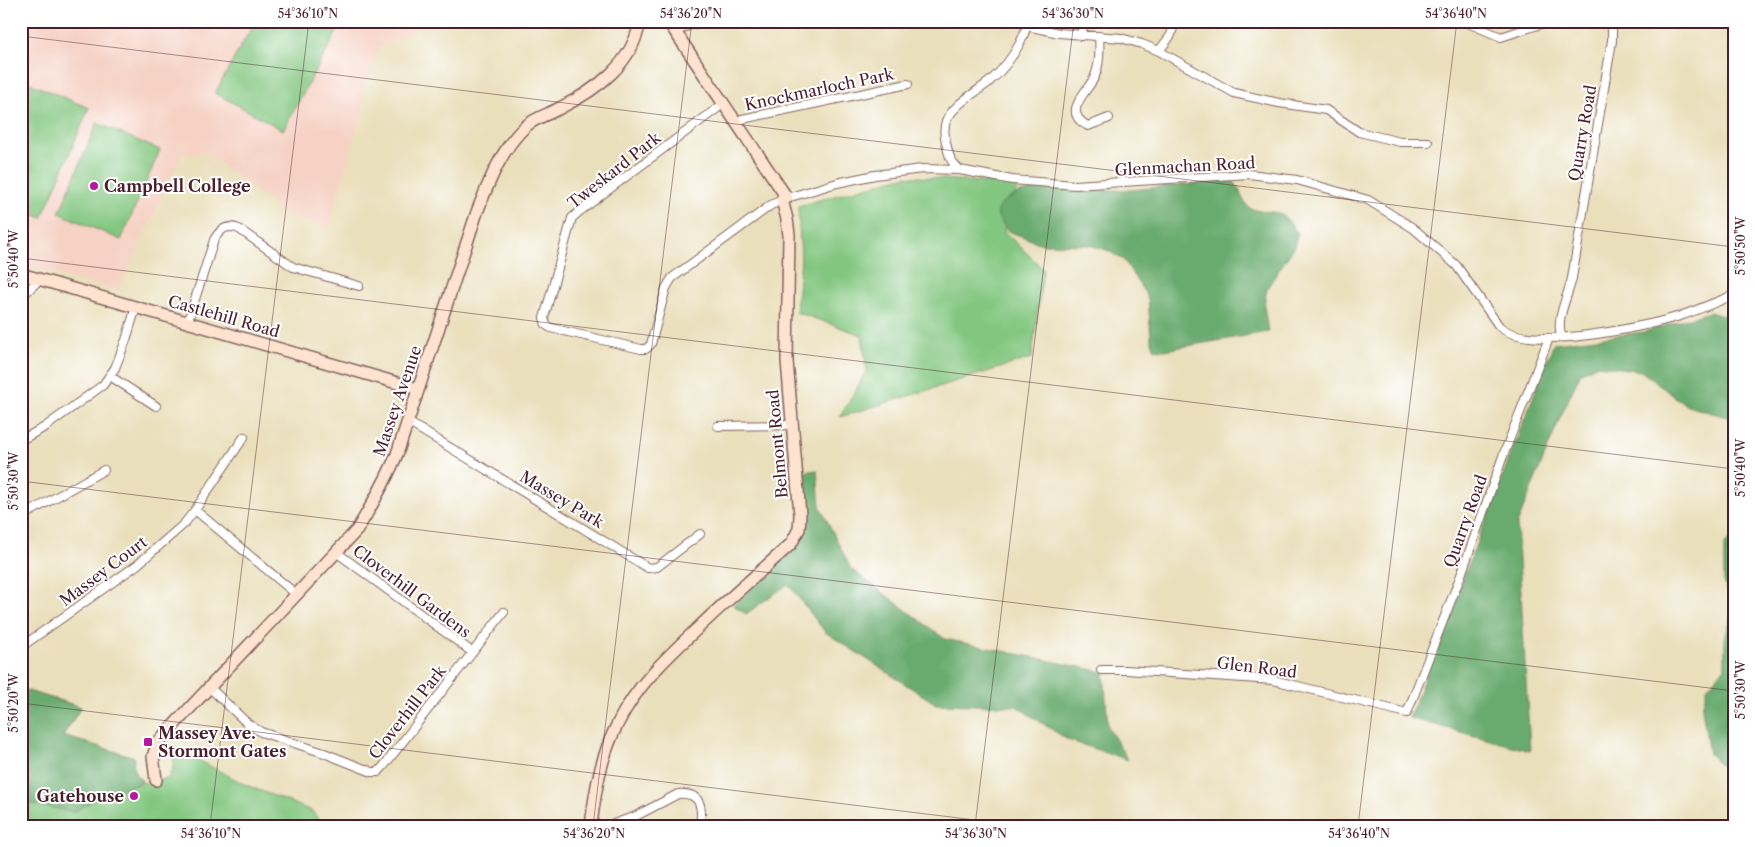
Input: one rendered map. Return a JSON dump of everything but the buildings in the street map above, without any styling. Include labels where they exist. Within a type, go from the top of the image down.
[{"type":"street","points":[[660,21],[675,32],[690,25],[708,21]]},
{"type":"street","name":"Belmont Road","points":[[591,826],[594,795],[600,767],[609,743],[628,704],[643,684],[680,644],[791,544],[799,528],[800,516],[787,361],[789,234],[784,199],[668,21]]},
{"type":"street","points":[[1081,36],[1084,21]]},
{"type":"street","points":[[1159,51],[1170,35],[1175,21]]},
{"type":"street","points":[[1463,21],[1501,37],[1550,21]]},
{"type":"street","points":[[1520,21],[1521,30]]},
{"type":"street","name":"Quarry Road","points":[[1562,337],[1560,334],[1561,316],[1571,284],[1580,232],[1612,41],[1612,21]]},
{"type":"street","name":"Massey Avenue","points":[[156,780],[153,756],[155,748],[164,736],[357,530],[371,506],[387,477],[408,422],[476,212],[491,177],[511,143],[526,125],[594,88],[614,72],[628,54],[643,23]]},
{"type":"street","points":[[960,170],[951,162],[944,133],[946,121],[956,107],[990,81],[1006,65],[1015,53],[1027,23],[1058,33],[1121,38],[1159,51],[1234,93],[1279,103],[1326,110],[1359,132],[1400,142],[1428,142]]},
{"type":"street","points":[[1099,36],[1100,56],[1095,77],[1078,101],[1076,114],[1081,122],[1088,126],[1109,118]]},
{"type":"street","name":"Knockmarloch Park","points":[[736,123],[742,119],[908,84]]},
{"type":"street","name":"Tweskard Park","points":[[723,104],[572,218],[544,318],[546,324],[551,328],[646,349],[651,344],[666,288],[672,278],[771,206],[784,199]]},
{"type":"street","name":"Glenmachan Road","points":[[784,199],[837,183],[875,175],[922,169],[960,170],[1012,180],[1075,185],[1249,174],[1297,180],[1368,200],[1413,228],[1456,265],[1504,331],[1515,335],[1549,338],[1617,331],[1678,316],[1734,296]]},
{"type":"street","points":[[188,321],[214,240],[218,232],[227,227],[239,229],[293,266],[359,286]]},
{"type":"street","name":"Castlehill Road","points":[[21,274],[188,321],[418,390]]},
{"type":"street","points":[[21,297],[40,279]]},
{"type":"street","points":[[21,440],[45,427],[103,386],[110,376],[126,340],[136,307]]},
{"type":"street","name":"Quarry Road","points":[[1407,713],[1461,575],[1503,456],[1549,338]]},
{"type":"street","points":[[110,376],[156,406]]},
{"type":"street","name":"Massey Park","points":[[408,422],[648,568],[657,567],[700,534]]},
{"type":"street","points":[[718,426],[792,425]]},
{"type":"street","name":"Massey Court","points":[[21,647],[137,565],[184,524],[244,437]]},
{"type":"street","points":[[21,501],[24,516],[104,470]]},
{"type":"street","points":[[195,510],[296,594]]},
{"type":"street","name":"Cloverhill Gardens","points":[[336,552],[472,652]]},
{"type":"street","name":"Cloverhill Park","points":[[209,687],[254,728],[276,738],[324,752],[372,772],[378,772],[384,767],[504,612]]},
{"type":"street","name":"Glen Road","points":[[1101,670],[1273,680],[1407,713]]},
{"type":"street","points":[[608,826],[636,816],[678,794],[686,793],[698,800],[701,806],[700,826]]},
{"type":"shaded area","name":"Campbell College","points":[[21,21],[434,21],[377,49],[364,90],[362,110],[329,228],[290,217],[206,153],[181,155],[118,291],[21,265]]},
{"type":"green space","points":[[255,21],[343,21],[283,130],[215,93]]},
{"type":"green space","points":[[25,81],[89,108],[42,218],[21,209],[21,89]]},
{"type":"green space","points":[[97,123],[160,150],[121,240],[59,213]]},
{"type":"green space","points":[[906,176],[1018,185],[1004,231],[1043,269],[1032,358],[840,417],[867,371],[862,335],[796,312],[801,259],[798,206]]},
{"type":"green space","points":[[1233,181],[1245,203],[1250,208],[1281,214],[1298,233],[1293,249],[1267,288],[1264,306],[1268,332],[1164,350],[1155,349],[1151,340],[1148,298],[1124,260],[1107,250],[1089,245],[1042,244],[1008,231],[998,217],[998,208],[1004,201],[1020,193],[1038,189],[1130,190]]},
{"type":"green space","points":[[1709,312],[1724,316],[1734,325],[1734,419],[1687,406],[1641,371],[1598,365],[1581,372],[1560,418],[1517,524],[1530,751],[1409,718],[1554,343],[1645,332]]},
{"type":"green space","points":[[817,470],[820,506],[851,569],[945,639],[1104,672],[1108,727],[1128,760],[1068,740],[1016,706],[936,704],[825,632],[788,584],[746,614],[733,605],[799,544],[807,531],[803,472]]},
{"type":"green space","points":[[1731,539],[1734,542],[1734,782],[1728,772],[1709,754],[1702,708],[1707,688],[1725,668],[1725,639],[1733,609],[1724,581],[1724,545]]},
{"type":"green space","points":[[21,689],[81,707],[63,736],[134,757],[136,776],[143,783],[170,778],[173,761],[168,748],[170,745],[246,785],[312,811],[321,822],[329,826],[21,826]]},
{"type":"green space","points":[[21,689],[81,707],[63,736],[134,757],[134,770],[142,783],[109,792],[73,812],[21,802]]},
{"type":"place","name":"Campbell College","points":[[94,186]]},
{"type":"place","name":"Massey Ave. Stormont Gates","points":[[148,742]]},
{"type":"place","name":"Gatehouse","points":[[134,796]]}]
